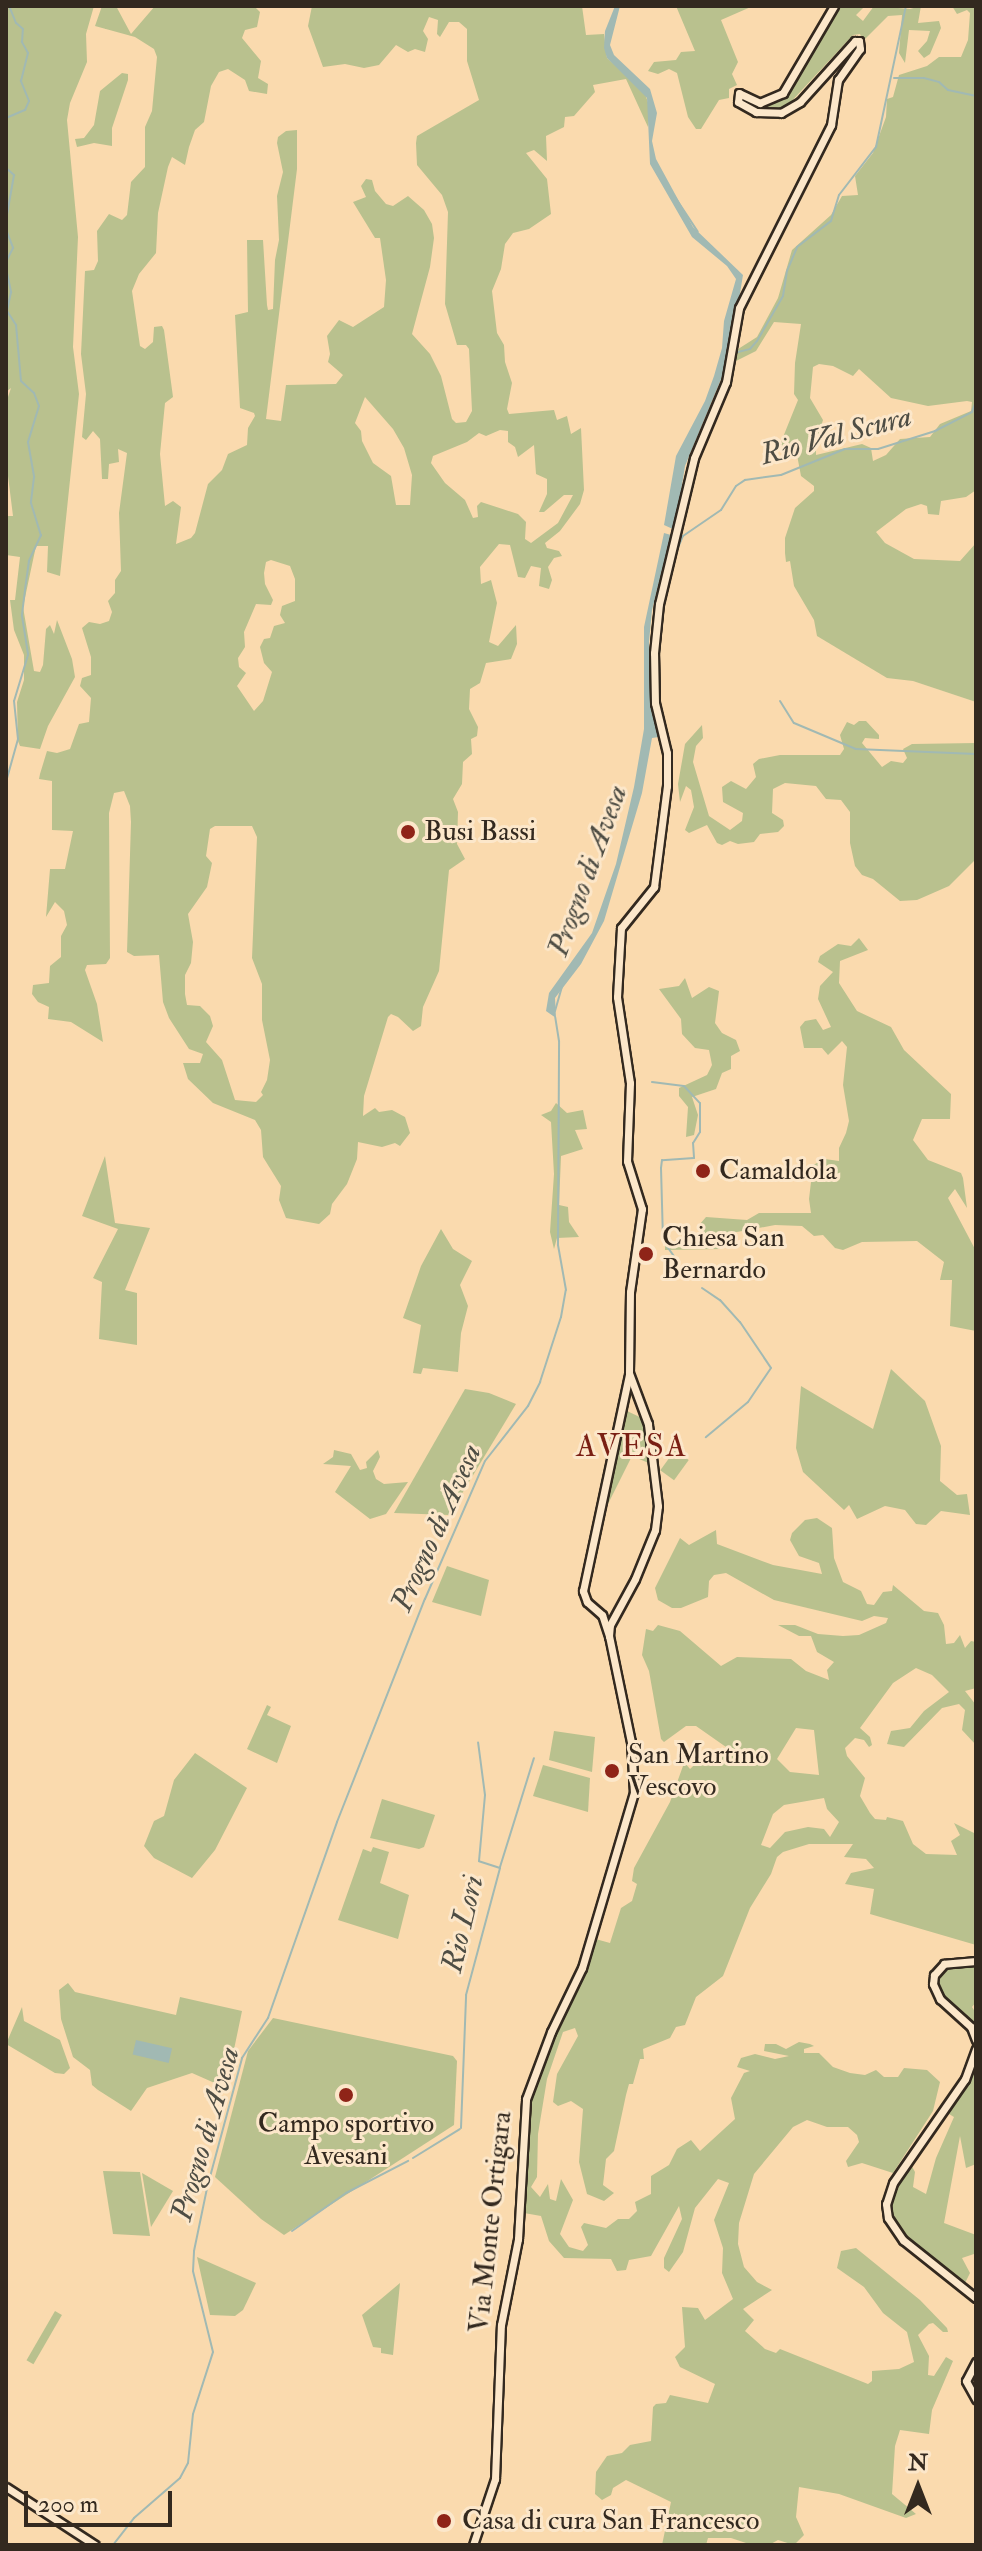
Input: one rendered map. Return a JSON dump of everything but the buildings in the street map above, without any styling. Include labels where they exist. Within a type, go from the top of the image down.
[{"type":"street","points":[[644,1409],[623,1405],[629,1373],[633,1273],[642,1209],[628,1167],[631,1102],[617,1013],[619,934],[654,887],[667,786],[667,753],[655,703],[654,653],[659,604],[694,458],[726,382],[739,308],[831,125],[838,80],[860,49],[859,41],[855,41],[800,102],[781,113],[756,112],[736,97],[741,93],[760,103],[783,93],[834,6]]},
{"type":"street","points":[[609,1636],[613,1617],[648,1548],[658,1506],[644,1409],[629,1373]]},
{"type":"street","name":"Via Monte Ortigara","points":[[473,2545],[495,2479],[501,2325],[518,2239],[526,2099],[551,2032],[582,1968],[634,1793],[628,1730],[609,1636],[602,1615],[583,1594],[623,1405]]},
{"type":"street","points":[[602,1615],[613,1617]]},
{"type":"street","points":[[976,1961],[944,1964],[934,1975],[933,1984],[940,1999],[971,2027],[976,2040]]},
{"type":"street","points":[[976,2049],[965,2079],[893,2183],[886,2211],[891,2225],[903,2240],[976,2298]]},
{"type":"street","points":[[976,2362],[966,2381],[976,2399]]},
{"type":"street","points":[[6,2487],[95,2545]]},
{"type":"green space","points":[[6,6],[94,6],[86,34],[87,62],[70,103],[67,120],[78,237],[73,347],[79,394],[60,576],[47,572],[48,546],[36,546],[23,607],[34,671],[40,672],[43,665],[46,629],[50,625],[54,634],[57,620],[72,659],[75,677],[48,726],[40,749],[20,746],[18,741],[17,702],[24,680],[24,655],[14,630],[10,600],[15,600],[20,557],[6,555],[8,516],[13,516],[6,460],[6,403],[11,388],[6,392]]},
{"type":"green space","points":[[102,6],[116,6],[131,34],[155,6],[254,6],[260,12],[257,27],[245,30],[242,38],[261,61],[258,78],[268,84],[267,94],[249,91],[245,80],[228,69],[219,72],[211,86],[204,122],[195,130],[185,165],[172,157],[168,167],[158,213],[156,253],[139,274],[132,291],[140,346],[145,349],[153,342],[154,327],[162,326],[164,330],[173,397],[165,403],[160,454],[165,506],[173,501],[181,507],[176,544],[195,533],[208,484],[222,470],[228,454],[247,445],[248,428],[255,416],[240,408],[235,315],[248,312],[247,240],[263,240],[267,305],[268,310],[273,309],[279,240],[277,196],[283,172],[277,143],[278,137],[286,131],[297,130],[297,169],[266,419],[281,421],[286,385],[336,384],[343,375],[328,362],[327,336],[339,320],[353,327],[384,307],[386,280],[380,238],[375,238],[353,202],[366,197],[361,186],[366,179],[372,180],[375,191],[386,204],[393,206],[408,196],[424,210],[432,224],[434,238],[430,267],[412,334],[430,354],[441,376],[452,419],[456,423],[466,422],[472,411],[469,349],[466,345],[457,345],[445,304],[448,212],[442,195],[417,165],[416,143],[417,136],[479,100],[467,61],[467,29],[459,22],[449,22],[440,37],[437,34],[438,20],[429,17],[423,31],[428,39],[425,52],[415,49],[408,52],[396,45],[379,65],[364,68],[345,64],[323,67],[308,26],[312,6],[582,6],[586,35],[604,34],[607,58],[644,91],[650,108],[648,127],[626,79],[593,85],[595,92],[574,116],[565,117],[564,127],[546,136],[547,161],[534,150],[526,153],[547,179],[551,214],[529,229],[513,233],[505,244],[501,269],[492,291],[497,333],[504,345],[505,362],[512,383],[507,409],[509,414],[554,410],[557,420],[567,416],[571,434],[581,428],[584,490],[580,504],[560,531],[545,543],[547,548],[559,551],[562,556],[554,558],[548,567],[552,580],[549,589],[539,586],[541,568],[531,566],[525,578],[518,577],[510,545],[499,544],[480,567],[481,584],[491,580],[497,603],[489,642],[498,646],[516,625],[517,644],[511,659],[486,663],[480,683],[470,689],[469,709],[478,727],[477,736],[471,739],[472,754],[463,762],[462,784],[453,799],[458,812],[457,844],[465,859],[449,870],[439,971],[423,1007],[421,1026],[413,1031],[398,1017],[391,1014],[388,1017],[364,1096],[363,1116],[375,1108],[379,1112],[392,1110],[405,1117],[410,1133],[400,1146],[395,1143],[382,1147],[358,1142],[357,1159],[347,1184],[332,1204],[330,1214],[319,1224],[286,1218],[279,1200],[281,1186],[263,1157],[261,1130],[255,1120],[213,1103],[188,1079],[183,1063],[200,1063],[203,1054],[189,1049],[169,1018],[163,1002],[159,955],[134,956],[127,952],[131,822],[130,806],[124,791],[114,793],[109,813],[110,958],[106,964],[87,965],[85,970],[97,1004],[103,1042],[71,1022],[48,1019],[49,1007],[38,1002],[32,994],[33,985],[49,983],[50,966],[61,957],[61,936],[67,925],[64,911],[55,902],[46,917],[50,869],[65,869],[73,831],[52,830],[52,781],[39,779],[40,774],[47,751],[57,753],[70,749],[79,724],[89,722],[91,698],[80,686],[82,678],[91,675],[91,657],[82,628],[89,622],[100,624],[109,621],[112,612],[108,601],[115,593],[115,580],[121,571],[119,513],[127,453],[118,449],[119,462],[109,464],[108,479],[102,479],[100,439],[93,431],[86,440],[82,437],[86,394],[81,354],[85,271],[94,270],[98,261],[97,231],[109,214],[122,220],[127,215],[131,182],[145,167],[145,127],[152,111],[157,57],[154,49],[135,37],[95,26]],"holes":[[[365,397],[393,429],[404,448],[412,475],[410,505],[396,505],[391,476],[373,463],[355,423]],[[500,430],[508,431],[508,442],[515,447],[518,457],[534,445],[536,474],[547,479],[547,494],[539,512],[544,512],[564,495],[573,495],[558,523],[531,543],[525,539],[526,522],[518,514],[481,502],[477,506],[478,517],[473,518],[465,500],[445,483],[431,463],[433,456],[467,442],[479,433],[486,436]],[[271,560],[290,566],[295,579],[295,601],[282,606],[280,615],[285,623],[274,626],[270,638],[264,639],[260,647],[264,663],[272,672],[263,701],[254,711],[237,686],[246,673],[239,667],[238,658],[245,647],[244,632],[256,604],[271,605],[273,600],[265,584],[266,562]],[[215,826],[252,826],[257,837],[252,958],[262,984],[262,1020],[270,1060],[267,1080],[261,1092],[263,1095],[256,1102],[235,1100],[222,1060],[206,1042],[213,1026],[210,1016],[200,1006],[187,1005],[185,994],[185,975],[191,963],[193,942],[188,914],[207,887],[212,863],[206,856],[210,829]]]},
{"type":"green space","points":[[676,6],[753,6],[721,20],[738,62],[732,74],[737,85],[729,89],[729,98],[719,100],[701,129],[696,129],[688,117],[677,73],[669,69],[658,74],[648,71],[654,62],[676,60],[681,52],[695,51]]},
{"type":"green space","points":[[836,6],[865,6],[856,15],[863,21],[874,6],[910,9],[921,6],[918,23],[939,21],[941,28],[930,54],[924,58],[918,51],[927,41],[930,31],[909,30],[905,63],[899,53],[902,15],[888,16],[863,41],[860,34],[853,35],[788,105],[769,113],[753,110],[750,103],[759,106],[780,97]]},
{"type":"green space","points":[[952,6],[976,6],[976,490],[966,497],[941,501],[939,515],[928,514],[927,506],[921,504],[906,509],[876,532],[885,543],[914,559],[960,561],[976,543],[976,702],[913,681],[887,678],[817,636],[814,620],[794,586],[790,561],[786,562],[785,553],[785,538],[795,508],[814,491],[814,486],[801,476],[797,455],[785,454],[779,447],[798,400],[794,394],[795,363],[801,324],[774,322],[756,351],[734,362],[735,351],[757,337],[778,298],[792,250],[831,215],[842,196],[858,195],[855,176],[873,153],[886,117],[887,99],[893,97],[899,75],[927,66],[939,57],[961,57],[968,40],[970,13],[967,10],[957,14]],"holes":[[[819,364],[833,366],[853,376],[859,369],[891,398],[928,406],[967,401],[972,402],[971,411],[940,424],[930,437],[900,439],[886,455],[873,461],[871,448],[862,444],[816,455],[823,420],[810,398],[813,367]]]},
{"type":"green space","points":[[122,73],[128,74],[128,80],[112,128],[112,146],[94,143],[77,147],[75,139],[84,138],[94,125],[100,91]]},
{"type":"green space","points":[[866,721],[879,735],[879,739],[865,738],[862,743],[882,767],[891,761],[903,763],[907,758],[903,749],[912,744],[976,743],[976,859],[949,886],[917,900],[900,901],[873,879],[862,875],[855,866],[850,843],[850,812],[841,800],[826,799],[816,786],[785,783],[773,789],[772,813],[783,820],[784,826],[778,832],[760,834],[754,842],[738,844],[730,841],[722,845],[717,843],[707,825],[689,833],[685,830],[694,807],[691,790],[686,786],[680,802],[678,784],[685,744],[702,725],[703,738],[696,746],[693,762],[709,816],[730,830],[742,821],[743,813],[723,802],[722,787],[731,781],[746,789],[756,777],[753,764],[759,759],[780,755],[840,755],[844,749],[840,735],[847,722],[854,725]]},
{"type":"green space","points":[[859,938],[868,950],[840,961],[839,983],[857,1011],[891,1027],[904,1050],[951,1094],[950,1119],[922,1119],[913,1140],[928,1160],[961,1173],[963,1178],[967,1208],[955,1189],[948,1198],[976,1251],[976,1331],[950,1326],[952,1280],[940,1280],[944,1262],[917,1241],[862,1242],[843,1250],[835,1248],[823,1235],[814,1236],[802,1226],[775,1225],[726,1234],[722,1249],[665,1250],[665,1245],[703,1238],[700,1224],[706,1217],[747,1220],[759,1213],[811,1213],[809,1199],[813,1165],[825,1159],[839,1161],[839,1148],[849,1121],[843,1085],[847,1047],[842,1041],[828,1055],[822,1048],[804,1048],[800,1027],[805,1021],[816,1019],[823,1030],[831,1027],[818,999],[820,986],[833,972],[818,962],[820,956],[838,944],[851,946]]},
{"type":"green space","points":[[685,978],[692,998],[709,987],[719,991],[715,1023],[722,1033],[736,1040],[740,1051],[731,1056],[731,1069],[722,1073],[716,1089],[692,1097],[698,1115],[694,1135],[686,1137],[688,1107],[679,1096],[679,1088],[707,1075],[712,1065],[709,1050],[695,1048],[682,1034],[681,1019],[659,989],[679,986]]},
{"type":"green space","points":[[556,1103],[567,1113],[583,1110],[587,1129],[575,1130],[583,1149],[561,1156],[559,1205],[568,1207],[569,1222],[579,1237],[557,1238],[554,1249],[550,1232],[554,1174],[551,1122],[541,1115],[551,1111]]},
{"type":"green space","points":[[105,1156],[115,1223],[150,1228],[125,1290],[137,1293],[137,1345],[99,1339],[102,1282],[93,1278],[118,1229],[82,1216]]},
{"type":"green space","points":[[441,1229],[453,1249],[472,1261],[460,1285],[468,1306],[461,1333],[458,1372],[423,1368],[421,1374],[413,1373],[421,1325],[403,1318],[421,1266]]},
{"type":"green space","points":[[891,1369],[925,1401],[941,1446],[940,1481],[957,1495],[967,1494],[970,1515],[941,1511],[926,1525],[916,1524],[905,1510],[885,1506],[857,1519],[849,1505],[844,1510],[803,1472],[796,1448],[801,1386],[873,1429]]},
{"type":"green space","points":[[465,1389],[489,1393],[516,1404],[449,1515],[394,1513]]},
{"type":"green space","points":[[627,1411],[646,1420],[651,1464],[632,1456],[607,1506]]},
{"type":"green space","points":[[334,1450],[351,1454],[360,1470],[367,1468],[366,1462],[378,1450],[380,1457],[373,1471],[376,1479],[384,1484],[408,1482],[386,1514],[370,1519],[335,1492],[351,1466],[323,1464],[333,1457]]},
{"type":"green space","points":[[675,1450],[689,1460],[674,1480],[660,1470]]},
{"type":"green space","points":[[817,1518],[832,1528],[834,1558],[843,1582],[861,1591],[867,1604],[874,1605],[883,1592],[892,1591],[893,1585],[924,1611],[938,1613],[944,1625],[946,1644],[954,1643],[960,1635],[965,1648],[971,1641],[976,1642],[976,1688],[965,1691],[976,1705],[976,1745],[962,1730],[965,1710],[959,1704],[942,1708],[904,1747],[887,1744],[891,1731],[910,1728],[924,1711],[949,1692],[932,1675],[916,1668],[893,1683],[860,1728],[870,1737],[872,1745],[869,1747],[864,1740],[855,1738],[845,1748],[847,1756],[865,1778],[860,1796],[870,1813],[875,1819],[886,1820],[887,1817],[903,1821],[913,1844],[926,1854],[957,1855],[951,1841],[960,1835],[954,1823],[976,1834],[976,1945],[870,1914],[874,1889],[845,1884],[851,1873],[874,1868],[866,1859],[844,1857],[853,1844],[809,1844],[783,1852],[777,1857],[771,1874],[750,1908],[723,1976],[696,1997],[685,2025],[676,2027],[670,2038],[643,2049],[644,2059],[640,2059],[633,2084],[629,2084],[614,2151],[606,2159],[603,2185],[614,2193],[604,2201],[587,2194],[579,2162],[583,2109],[571,2101],[558,2106],[553,2102],[557,2074],[578,2036],[575,2028],[563,2032],[547,2079],[538,2134],[537,2177],[531,2187],[540,2197],[548,2184],[550,2199],[556,2201],[561,2179],[573,2200],[560,2234],[569,2247],[583,2251],[588,2245],[581,2227],[584,2223],[606,2228],[618,2219],[629,2219],[637,2211],[635,2202],[651,2194],[651,2176],[669,2165],[677,2149],[691,2140],[700,2151],[735,2119],[731,2098],[744,2073],[750,2071],[737,2067],[741,2058],[755,2054],[775,2059],[789,2056],[764,2051],[765,2044],[776,2044],[786,2049],[799,2042],[810,2044],[814,2046],[804,2049],[804,2053],[819,2053],[833,2067],[850,2073],[865,2075],[876,2070],[884,2077],[898,2077],[904,2068],[927,2070],[940,2082],[933,2111],[893,2173],[862,2163],[848,2167],[846,2161],[859,2142],[857,2135],[848,2127],[827,2127],[807,2120],[793,2127],[754,2174],[739,2223],[738,2244],[744,2267],[757,2282],[772,2290],[743,2309],[754,2320],[745,2331],[765,2349],[776,2353],[780,2349],[868,2384],[872,2381],[872,2371],[899,2369],[914,2362],[907,2332],[883,2313],[864,2287],[837,2268],[841,2251],[856,2248],[920,2300],[947,2328],[948,2332],[943,2332],[933,2323],[918,2335],[929,2356],[928,2375],[934,2376],[946,2357],[953,2361],[932,2410],[929,2434],[900,2430],[895,2446],[892,2494],[916,2514],[906,2518],[839,2494],[799,2487],[796,2517],[804,2535],[794,2545],[778,2540],[769,2545],[752,2545],[731,2538],[708,2538],[706,2545],[662,2545],[671,2502],[626,2480],[602,2500],[595,2494],[596,2472],[607,2456],[622,2453],[630,2445],[651,2441],[653,2407],[666,2403],[670,2395],[708,2403],[715,2384],[680,2367],[675,2357],[685,2347],[682,2307],[698,2308],[705,2320],[733,2299],[722,2273],[723,2248],[714,2220],[729,2183],[718,2179],[695,2208],[683,2252],[669,2272],[664,2268],[664,2258],[682,2219],[679,2206],[651,2256],[629,2260],[626,2270],[617,2271],[611,2259],[564,2258],[549,2241],[541,2216],[524,2213],[530,2098],[592,1938],[610,1943],[621,1908],[632,1901],[637,1884],[632,1881],[634,1868],[670,1802],[683,1766],[685,1763],[690,1769],[704,1756],[736,1754],[696,1726],[686,1726],[664,1742],[661,1739],[649,1671],[642,1655],[646,1629],[653,1631],[658,1625],[680,1631],[721,1666],[737,1657],[791,1659],[806,1671],[829,1680],[827,1670],[834,1662],[817,1652],[811,1636],[799,1636],[778,1625],[795,1625],[818,1634],[843,1636],[859,1635],[886,1623],[888,1618],[874,1616],[862,1621],[774,1600],[726,1573],[714,1575],[709,1581],[708,1597],[681,1608],[672,1608],[658,1600],[655,1588],[680,1538],[689,1545],[716,1530],[717,1544],[773,1565],[822,1574],[819,1563],[799,1556],[790,1540],[792,1533],[805,1520]],"holes":[[[796,1728],[814,1730],[819,1775],[790,1772],[777,1759]],[[824,1798],[827,1809],[839,1822],[830,1837],[824,1829],[808,1827],[785,1832],[770,1848],[761,1845],[773,1814],[784,1805]]]},
{"type":"green space","points":[[447,1566],[489,1580],[481,1616],[432,1602]]},
{"type":"green space","points":[[267,1705],[271,1707],[267,1715],[291,1726],[277,1763],[247,1749]]},
{"type":"green space","points":[[554,1731],[595,1737],[592,1772],[549,1760]]},
{"type":"green space","points":[[195,1753],[247,1788],[215,1850],[192,1878],[154,1858],[144,1846],[154,1821],[164,1816],[174,1780]]},
{"type":"green space","points":[[543,1765],[590,1778],[588,1812],[533,1796]]},
{"type":"green space","points":[[382,1799],[435,1815],[424,1847],[419,1849],[370,1838]]},
{"type":"green space","points":[[373,1847],[389,1852],[380,1883],[409,1895],[398,1939],[338,1920],[363,1849],[371,1852]]},
{"type":"green space","points":[[976,1965],[976,2002],[972,2007],[976,2013],[976,2033],[935,1987],[935,1978],[946,1968]]},
{"type":"green space","points":[[68,1983],[75,1992],[176,2015],[180,1997],[242,2011],[226,2088],[192,2073],[147,2088],[131,2111],[98,2090],[92,2085],[90,2070],[73,2057],[61,2019],[59,1990]]},
{"type":"green space","points":[[22,2007],[24,2021],[60,2040],[70,2068],[64,2074],[55,2073],[6,2044]]},
{"type":"green space","name":"Campo sportivo Avesani","points":[[273,2018],[453,2056],[457,2061],[454,2125],[284,2235],[261,2219],[215,2177],[248,2051]]},
{"type":"green space","points":[[976,2063],[976,2164],[966,2168],[960,2136],[944,2223],[976,2235],[974,2254],[962,2258],[970,2273],[964,2285],[906,2241],[893,2226],[888,2206],[910,2163],[915,2172],[913,2187],[926,2194],[936,2158],[954,2117],[944,2111]]},
{"type":"green space","points":[[103,2171],[140,2172],[150,2236],[113,2234]]},
{"type":"green space","points":[[142,2173],[173,2191],[151,2227]]},
{"type":"green space","points":[[197,2257],[256,2283],[243,2310],[235,2316],[210,2315]]},
{"type":"green space","points":[[400,2283],[393,2355],[381,2353],[381,2348],[373,2347],[362,2315]]},
{"type":"green space","points":[[55,2311],[62,2315],[33,2364],[26,2360]]},
{"type":"water","points":[[615,6],[620,6],[610,45],[614,55],[650,89],[657,113],[652,141],[656,159],[693,227],[743,275],[729,360],[685,466],[675,530],[664,525],[676,456],[705,401],[714,376],[722,348],[724,321],[736,279],[727,266],[692,237],[650,164],[647,98],[607,58],[604,48],[605,31]]},
{"type":"water","points":[[664,533],[671,535],[652,610],[649,642],[652,713],[659,737],[652,738],[642,793],[604,921],[581,964],[555,998],[556,1018],[546,1011],[549,993],[592,933],[616,864],[634,787],[644,729],[644,627]]},
{"type":"water","points":[[136,2040],[172,2048],[169,2063],[133,2055]]},
{"type":"waterway","points":[[6,118],[25,110],[29,101],[21,81],[28,53],[22,42],[23,29],[16,23],[9,6]]},
{"type":"waterway","points":[[734,353],[750,349],[757,341],[783,296],[787,271],[797,247],[831,221],[839,195],[876,147],[906,6]]},
{"type":"waterway","points":[[894,78],[924,78],[939,82],[948,90],[976,96]]},
{"type":"waterway","points":[[6,168],[14,175],[7,213],[7,232],[13,248],[6,262]]},
{"type":"waterway","points":[[673,194],[698,232]]},
{"type":"waterway","points":[[6,268],[11,292],[7,311],[16,325],[21,381],[34,393],[39,406],[28,442],[34,477],[31,503],[41,535],[29,561],[22,616],[28,655],[14,701],[18,739],[6,782]]},
{"type":"waterway","name":"Rio Val Scura","points":[[677,550],[683,536],[721,510],[736,486],[745,480],[781,475],[845,449],[878,449],[935,431],[972,412],[976,401]]},
{"type":"waterway","points":[[780,701],[794,723],[856,749],[976,754]]},
{"type":"waterway","name":"Progno di Avesa","points":[[555,1011],[562,986]]},
{"type":"waterway","name":"Progno di Avesa","points":[[113,2545],[134,2518],[180,2478],[188,2463],[193,2414],[213,2352],[193,2271],[194,2251],[207,2188],[242,2058],[268,2018],[337,1822],[425,1599],[485,1461],[528,1406],[540,1382],[561,1317],[566,1290],[558,1245],[559,1041],[555,1017]]},
{"type":"waterway","name":"Rio Lori","points":[[652,1082],[684,1086],[700,1103],[700,1132],[693,1143],[694,1158],[662,1160],[663,1241],[679,1263]]},
{"type":"waterway","name":"Rio Lori","points":[[702,1288],[720,1300],[740,1322],[771,1368],[748,1402],[706,1437]]},
{"type":"waterway","name":"Rio Lori","points":[[461,2128],[466,1995],[500,1868],[479,1861],[485,1795],[478,1742]]},
{"type":"waterway","points":[[500,1867],[534,1758]]},
{"type":"waterway","name":"Rio Lori","points":[[413,2158],[460,2129]]},
{"type":"waterway","name":"Rio Lori","points":[[292,2231],[346,2193],[408,2161]]},
{"type":"place","name":"Busi Bassi","points":[[408,832]]},
{"type":"place","name":"Camaldola","points":[[703,1171]]},
{"type":"place","name":"Chiesa San Bernardo","points":[[646,1254]]},
{"type":"place","name":"San Martino Vescovo","points":[[612,1771]]},
{"type":"place","name":"Campo sportivo Avesani","points":[[346,2095]]},
{"type":"place","name":"Casa di cura San Francesco","points":[[444,2521]]},
{"type":"district","name":"AVESA","points":[[632,1446]]}]
